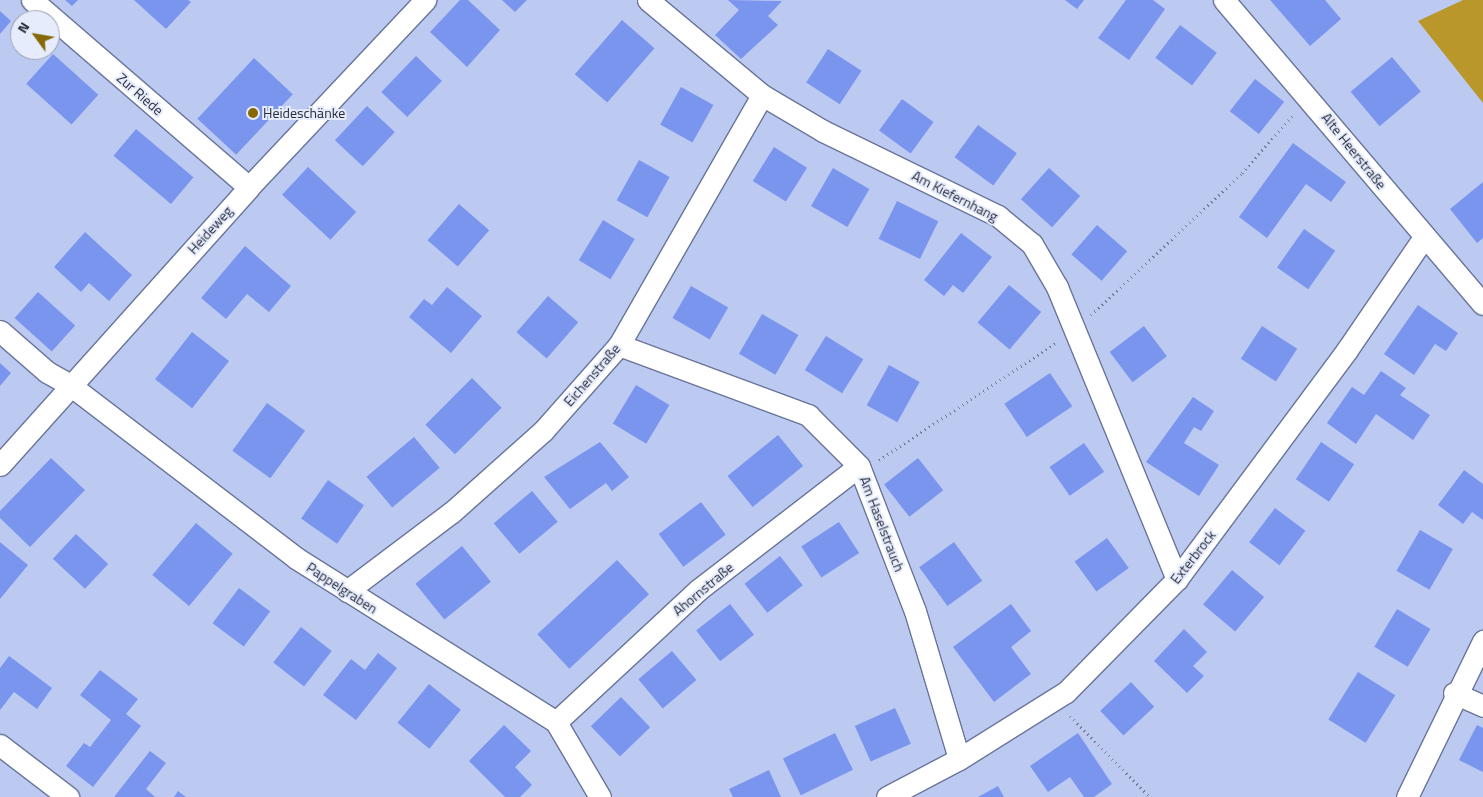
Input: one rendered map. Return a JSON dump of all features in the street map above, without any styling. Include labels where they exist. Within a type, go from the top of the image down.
[{"type":"street","name":"Zur Riede","points":[[32,0],[249,187]]},
{"type":"street","name":"Heideweg","points":[[0,465],[249,187],[425,0]]},
{"type":"street","name":"Am Kiefernhang","points":[[648,0],[762,95],[823,131],[998,216],[1032,244],[1057,287],[1072,331],[1177,579]]},
{"type":"street","name":"Alte Heerstraße","points":[[1224,0],[1310,96],[1424,237],[1483,304]]},
{"type":"street","name":"Eichenstraße","points":[[347,591],[452,512],[535,439],[619,345],[762,95]]},
{"type":"street","name":"Exterbrock","points":[[887,797],[959,759],[1054,700],[1177,579],[1347,350],[1424,237]]},
{"type":"street","name":"Pappelgraben","points":[[0,332],[47,372],[70,385],[296,558],[556,722],[600,797]]},
{"type":"street","name":"Am Haselstrauch","points":[[619,345],[808,415],[859,466],[915,611],[959,759]]},
{"type":"street","name":"Ahornstraße","points":[[556,722],[698,590],[859,466]]},
{"type":"street","points":[[1407,797],[1454,693],[1483,641]]},
{"type":"street","points":[[1454,693],[1483,706]]},
{"type":"street","points":[[0,745],[68,797]]},
{"type":"path","points":[[859,466],[885,458],[1072,331],[1242,173],[1310,96]]},
{"type":"path","points":[[1054,700],[1150,797]]},
{"type":"shaded area","points":[[1463,0],[1483,0],[1483,103],[1418,21]]},
{"type":"building","points":[[65,0],[78,0],[72,6]]},
{"type":"building","points":[[134,0],[188,0],[191,2],[166,29]]},
{"type":"building","points":[[460,0],[468,0],[500,30],[467,67],[430,32]]},
{"type":"building","points":[[502,0],[527,0],[515,12]]},
{"type":"building","points":[[728,0],[782,1],[768,16],[778,25],[741,59],[715,35],[739,10]]},
{"type":"building","points":[[1065,0],[1084,0],[1077,9]]},
{"type":"building","points":[[1126,0],[1153,0],[1165,9],[1129,60],[1098,38]]},
{"type":"building","points":[[1270,0],[1325,0],[1341,19],[1310,46]]},
{"type":"building","points":[[0,11],[10,22],[0,34]]},
{"type":"building","points":[[622,20],[654,48],[607,103],[575,74]]},
{"type":"building","points":[[1180,25],[1217,53],[1192,85],[1155,58]]},
{"type":"building","points":[[828,49],[862,71],[840,104],[806,83]]},
{"type":"building","points":[[416,56],[442,81],[407,117],[381,92]]},
{"type":"building","points":[[1392,57],[1421,91],[1380,126],[1351,92]]},
{"type":"building","points":[[254,58],[293,94],[236,155],[197,119]]},
{"type":"building","points":[[48,60],[60,60],[98,95],[72,125],[26,84]]},
{"type":"building","points":[[1255,79],[1284,102],[1259,134],[1230,111]]},
{"type":"building","points":[[681,87],[713,105],[693,143],[660,125]]},
{"type":"building","points":[[902,99],[934,122],[911,153],[879,131]]},
{"type":"building","points":[[367,106],[395,132],[363,166],[335,140]]},
{"type":"building","points":[[978,125],[1017,153],[993,186],[954,157]]},
{"type":"building","points":[[136,129],[193,177],[171,204],[114,156]]},
{"type":"building","points":[[1293,143],[1346,182],[1331,202],[1306,184],[1267,238],[1239,217]]},
{"type":"building","points":[[774,147],[807,168],[786,202],[753,181]]},
{"type":"building","points":[[639,160],[670,177],[647,217],[617,200]]},
{"type":"building","points":[[308,167],[356,212],[330,240],[282,195]]},
{"type":"building","points":[[833,168],[869,189],[847,227],[811,206]]},
{"type":"building","points":[[1049,168],[1080,196],[1052,227],[1021,199]]},
{"type":"building","points":[[1483,182],[1483,238],[1477,243],[1450,209]]},
{"type":"building","points":[[897,201],[938,221],[920,259],[879,239]]},
{"type":"building","points":[[459,204],[489,230],[458,266],[428,240]]},
{"type":"building","points":[[603,220],[635,239],[611,279],[579,260]]},
{"type":"building","points":[[1097,225],[1127,251],[1102,281],[1071,254]]},
{"type":"building","points":[[1304,229],[1335,251],[1308,289],[1277,268]]},
{"type":"building","points":[[85,232],[132,275],[109,301],[89,283],[81,292],[54,267]]},
{"type":"building","points":[[961,233],[992,257],[963,293],[953,285],[944,296],[924,280]]},
{"type":"building","points":[[245,246],[291,286],[269,312],[247,294],[226,319],[201,298]]},
{"type":"building","points":[[1009,285],[1041,312],[1010,350],[978,323]]},
{"type":"building","points":[[691,286],[728,308],[710,340],[672,318]]},
{"type":"building","points":[[447,287],[482,316],[451,353],[409,317],[424,299],[432,305]]},
{"type":"building","points":[[38,292],[75,325],[52,351],[15,318]]},
{"type":"building","points":[[548,296],[578,322],[547,358],[517,332]]},
{"type":"building","points":[[1418,305],[1458,333],[1446,351],[1435,344],[1414,375],[1384,354]]},
{"type":"building","points":[[762,314],[798,335],[775,375],[739,354]]},
{"type":"building","points":[[1144,326],[1167,356],[1133,382],[1110,352]]},
{"type":"building","points":[[1262,326],[1297,349],[1276,382],[1241,359]]},
{"type":"building","points":[[192,332],[229,361],[192,408],[155,379]]},
{"type":"building","points":[[826,336],[863,359],[842,393],[805,370]]},
{"type":"building","points":[[0,363],[11,373],[0,386]]},
{"type":"building","points":[[889,365],[920,382],[897,422],[867,405]]},
{"type":"building","points":[[1381,371],[1406,388],[1400,395],[1430,415],[1413,440],[1376,414],[1356,444],[1327,423],[1352,387],[1364,395]]},
{"type":"building","points":[[1050,373],[1072,406],[1027,437],[1004,404]]},
{"type":"building","points":[[472,378],[502,408],[455,454],[425,425]]},
{"type":"building","points":[[636,385],[669,405],[646,444],[613,424]]},
{"type":"building","points":[[1193,397],[1214,411],[1201,431],[1194,427],[1184,443],[1219,465],[1199,496],[1146,462]]},
{"type":"building","points":[[267,403],[305,431],[270,478],[232,451]]},
{"type":"building","points":[[778,435],[803,466],[753,507],[727,476]]},
{"type":"building","points":[[414,437],[440,468],[392,507],[367,477]]},
{"type":"building","points":[[600,442],[629,477],[612,491],[606,483],[570,509],[544,477]]},
{"type":"building","points":[[1321,442],[1354,464],[1329,502],[1296,479]]},
{"type":"building","points":[[1084,443],[1104,472],[1070,496],[1050,467]]},
{"type":"building","points":[[51,458],[85,490],[30,547],[0,518],[0,511]]},
{"type":"building","points":[[918,458],[943,490],[909,517],[884,484]]},
{"type":"building","points":[[1464,470],[1483,484],[1483,520],[1472,512],[1463,524],[1438,505]]},
{"type":"building","points":[[328,480],[364,505],[337,544],[301,519]]},
{"type":"building","points":[[532,491],[558,522],[519,554],[494,523]]},
{"type":"building","points":[[701,502],[726,535],[683,567],[659,534]]},
{"type":"building","points":[[1275,508],[1305,531],[1279,565],[1249,542]]},
{"type":"building","points":[[839,522],[859,553],[821,578],[801,547]]},
{"type":"building","points":[[196,523],[233,554],[189,606],[152,575]]},
{"type":"building","points":[[1420,530],[1453,549],[1429,590],[1396,571]]},
{"type":"building","points":[[76,534],[108,564],[85,589],[53,559]]},
{"type":"building","points":[[1107,538],[1129,568],[1096,591],[1075,562]]},
{"type":"building","points":[[0,542],[28,565],[0,599]]},
{"type":"building","points":[[954,542],[982,581],[947,606],[919,567]]},
{"type":"building","points":[[462,546],[491,582],[444,620],[415,584]]},
{"type":"building","points":[[780,556],[803,585],[767,613],[745,584]]},
{"type":"building","points":[[617,560],[649,594],[569,669],[537,634]]},
{"type":"building","points":[[1232,570],[1264,597],[1235,631],[1203,604]]},
{"type":"building","points":[[239,588],[270,611],[244,647],[213,623]]},
{"type":"building","points":[[730,604],[754,635],[720,661],[696,630]]},
{"type":"building","points":[[1011,604],[1031,631],[1011,647],[1031,674],[994,702],[953,647]]},
{"type":"building","points":[[1397,609],[1430,629],[1408,667],[1374,647]]},
{"type":"building","points":[[301,627],[332,651],[304,686],[273,662]]},
{"type":"building","points":[[1184,629],[1207,652],[1193,666],[1204,676],[1187,693],[1154,661]]},
{"type":"building","points":[[672,651],[696,680],[663,708],[638,679]]},
{"type":"building","points":[[378,653],[397,668],[356,720],[323,695],[351,659],[365,670]]},
{"type":"building","points":[[9,656],[52,688],[37,709],[14,692],[0,710],[0,668]]},
{"type":"building","points":[[100,670],[138,699],[126,714],[141,726],[93,787],[66,766],[84,743],[90,747],[111,720],[80,695]]},
{"type":"building","points":[[1358,672],[1395,695],[1366,743],[1328,719]]},
{"type":"building","points":[[1131,682],[1154,707],[1123,736],[1100,711]]},
{"type":"building","points":[[429,684],[461,710],[429,749],[398,723]]},
{"type":"building","points":[[621,697],[650,727],[620,756],[591,726]]},
{"type":"building","points":[[895,708],[911,744],[871,762],[855,726]]},
{"type":"building","points":[[504,725],[531,751],[515,767],[532,785],[520,797],[505,797],[469,761]]},
{"type":"building","points":[[1477,725],[1483,728],[1483,772],[1459,760]]},
{"type":"building","points":[[835,733],[853,770],[801,795],[783,758]]},
{"type":"building","points":[[1078,733],[1112,784],[1094,797],[1084,797],[1070,777],[1048,792],[1030,766]]},
{"type":"building","points":[[150,751],[166,763],[146,789],[155,797],[114,797]]},
{"type":"building","points":[[769,770],[781,797],[733,797],[729,789]]},
{"type":"building","points":[[998,786],[1004,797],[978,797]]},
{"type":"building","points":[[178,791],[186,797],[174,797]]},
{"type":"place","name":"Heideschänke","points":[[253,113]]}]
